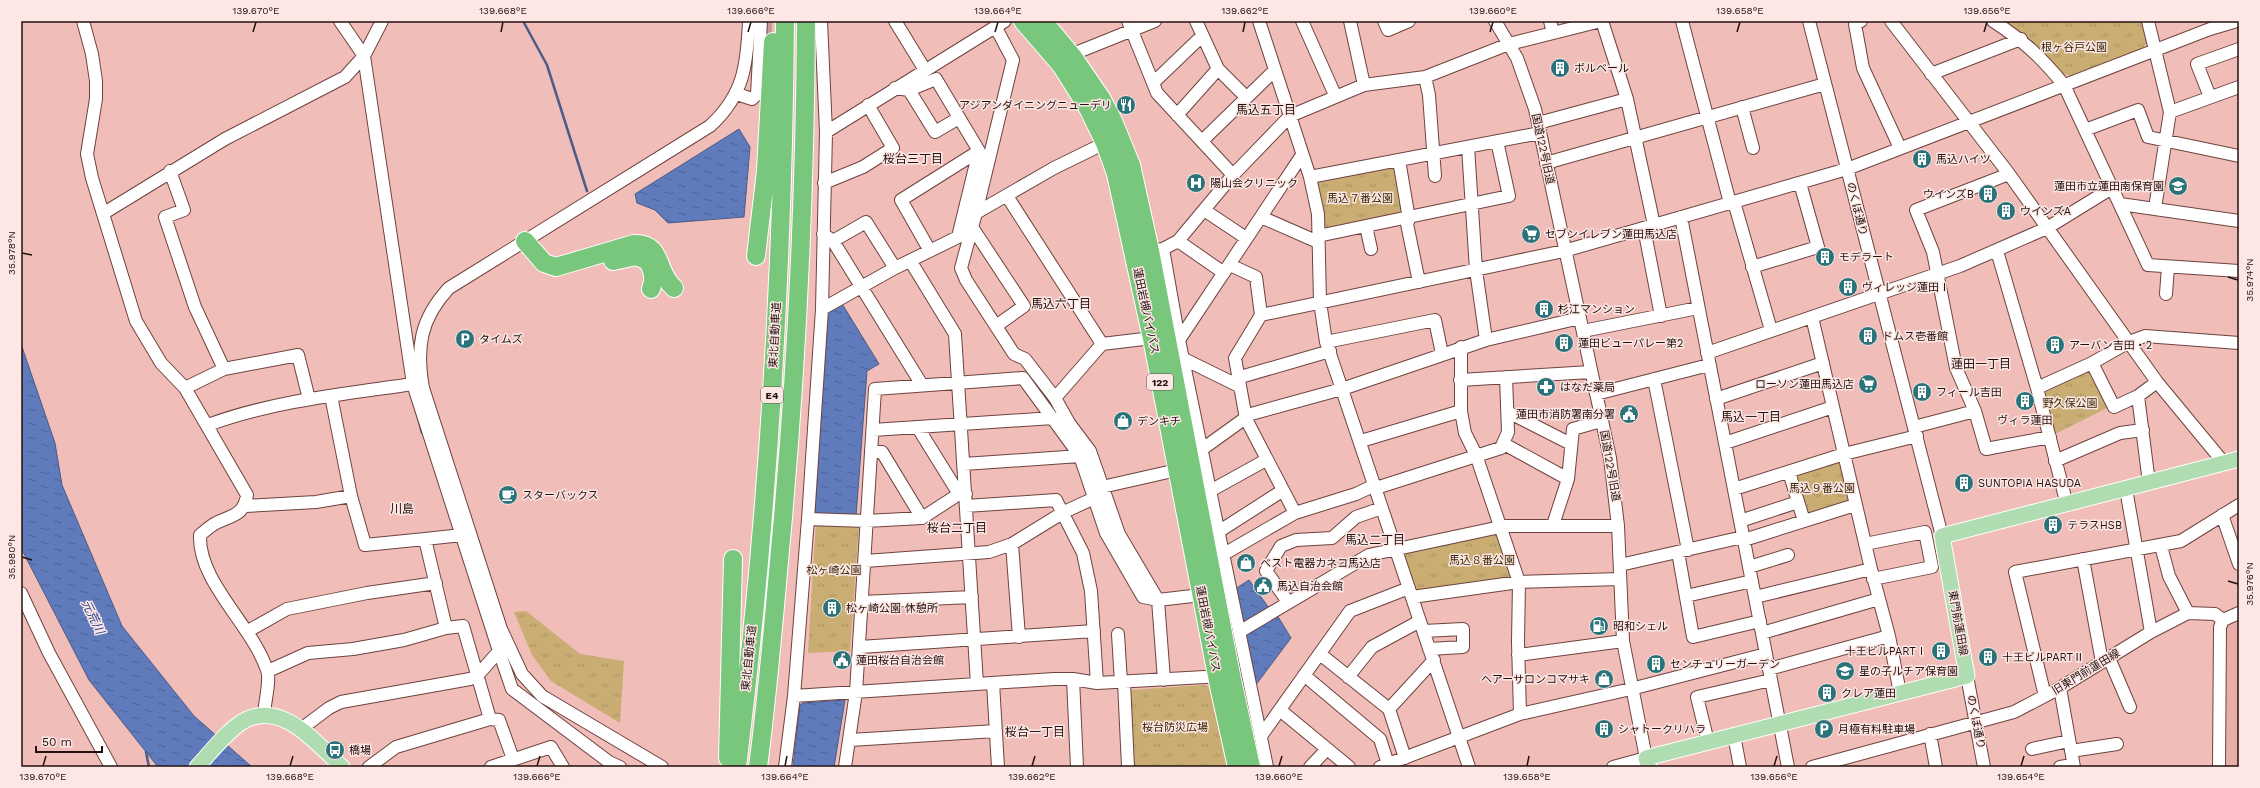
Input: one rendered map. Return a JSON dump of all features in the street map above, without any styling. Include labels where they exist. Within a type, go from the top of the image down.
[{"type":"highway","points":[[756,256],[766,171],[775,21]]},
{"type":"highway","name":"東北自動車道","points":[[737,767],[754,614],[770,431],[784,156],[785,21]]},
{"type":"highway","name":"蓮田岩槻バイパス","points":[[1023,21],[1061,65],[1088,108],[1105,143],[1116,174],[1149,251],[1152,338],[1201,595],[1251,767]]},
{"type":"highway","name":"蓮田岩槻バイパス","points":[[1043,21],[1073,57],[1113,121],[1128,157],[1216,558],[1224,676],[1236,767]]},
{"type":"highway","name":"東北自動車道","points":[[758,767],[784,508],[796,345],[804,174],[816,24]]},
{"type":"highway","points":[[525,241],[544,263],[556,267],[634,244],[647,245],[656,253],[666,281],[674,288]]},
{"type":"highway","points":[[525,241],[530,262],[542,274],[556,278],[630,256],[643,257],[648,261],[653,274],[651,290]]},
{"type":"highway","points":[[728,767],[733,559]]},
{"type":"main road","points":[[1942,536],[2067,505],[2239,459]]},
{"type":"main road","name":"東門前蓮田線","points":[[1942,536],[1967,676]]},
{"type":"main road","points":[[1648,762],[1708,742],[1967,676]]},
{"type":"main road","points":[[196,767],[234,728],[251,718],[264,716],[280,718],[301,729],[342,767]]},
{"type":"street","points":[[83,21],[92,54],[96,81],[96,99],[87,154],[92,178],[136,321],[161,363],[185,388],[208,425],[247,495],[245,506],[236,514],[214,524],[200,534],[200,548],[204,562],[220,590],[248,631],[268,671],[264,716]]},
{"type":"street","points":[[340,21],[364,56],[413,384],[512,688],[612,765]]},
{"type":"street","points":[[104,213],[170,171],[225,139],[345,77],[364,56],[382,21]]},
{"type":"street","points":[[662,767],[542,696],[522,674],[501,628],[423,388],[420,372],[420,344],[423,328],[439,299],[449,288],[601,196],[710,126],[722,115],[737,94],[747,57],[749,21]]},
{"type":"street","points":[[737,94],[752,99],[757,94],[761,21]]},
{"type":"street","points":[[896,21],[924,70]]},
{"type":"street","points":[[1073,57],[1078,52],[1130,26],[1155,21]]},
{"type":"street","points":[[1196,21],[1218,69],[1246,97]]},
{"type":"street","points":[[1259,21],[1310,177],[1318,214],[1320,302],[1328,346],[1469,767]]},
{"type":"street","points":[[1302,21],[1335,95]]},
{"type":"street","points":[[1351,21],[1364,84]]},
{"type":"street","points":[[1384,21],[1388,30],[1409,21]]},
{"type":"street","name":"国道122号旧道","points":[[1495,21],[1509,44],[1525,76],[1539,128],[1564,251],[1610,458],[1618,526],[1622,641],[1631,689],[1648,762]]},
{"type":"street","points":[[1267,767],[1239,632],[1216,558],[1218,532],[1184,359],[1149,251],[1178,241],[1234,175],[1290,116],[1335,95],[1364,84],[1425,77],[1551,27],[1602,21],[1627,99],[1635,137],[1649,227],[1660,316]]},
{"type":"street","points":[[1682,21],[1707,117],[1771,330]]},
{"type":"street","name":"のくぼ通り","points":[[1809,21],[1942,536]]},
{"type":"street","points":[[1861,21],[1855,24],[1863,68],[1900,148]]},
{"type":"street","points":[[1891,21],[2009,174],[2157,382],[2224,463]]},
{"type":"street","points":[[1993,21],[2021,39],[2046,63],[2064,85],[2148,265],[2239,271]]},
{"type":"street","points":[[2148,21],[2170,112],[2155,208]]},
{"type":"street","points":[[1262,315],[1564,251],[1847,169],[2155,50],[2238,21]]},
{"type":"street","points":[[785,767],[794,696],[828,237],[824,183],[826,132],[816,24]]},
{"type":"street","points":[[826,132],[1000,24],[1013,60],[971,220],[961,268],[966,280],[1014,354],[1024,359],[1055,398],[1069,423],[1090,451],[1100,493]]},
{"type":"street","points":[[1130,26],[1157,93],[1234,175]]},
{"type":"street","points":[[1153,83],[1202,36]]},
{"type":"street","points":[[1931,74],[2021,39]]},
{"type":"street","points":[[2210,97],[2197,64],[2239,49]]},
{"type":"street","points":[[1177,115],[1218,69]]},
{"type":"street","points":[[1202,141],[1275,70]]},
{"type":"street","points":[[1425,77],[1429,95],[1432,154],[1435,176]]},
{"type":"street","points":[[895,88],[909,90],[936,79],[979,151],[971,220],[1024,306],[996,326]]},
{"type":"street","points":[[1546,162],[1825,84]]},
{"type":"street","points":[[2170,112],[2239,87]]},
{"type":"street","points":[[909,90],[935,132],[959,118]]},
{"type":"street","points":[[1310,177],[1497,141],[1627,99]]},
{"type":"street","points":[[824,183],[863,167],[893,148],[868,105]]},
{"type":"street","points":[[1742,107],[1753,148]]},
{"type":"street","points":[[2085,130],[2138,110],[2148,137],[2239,156]]},
{"type":"street","points":[[1261,217],[1318,239],[1366,226],[1409,219],[1509,196],[1497,141]]},
{"type":"street","points":[[822,309],[862,288],[895,268],[911,262],[958,237],[971,220],[1007,196],[1054,168],[1105,143]]},
{"type":"street","points":[[1468,147],[1470,205],[1476,270],[1486,340]]},
{"type":"street","points":[[930,251],[901,200],[979,151]]},
{"type":"street","points":[[1179,340],[1302,155]]},
{"type":"street","points":[[1399,160],[1409,219],[1407,224],[1419,282]]},
{"type":"street","points":[[170,171],[184,210],[165,217],[195,307],[224,368]]},
{"type":"street","points":[[2009,174],[1916,210],[1933,252],[1956,368],[1975,411],[1986,449],[2050,437]]},
{"type":"street","points":[[1752,267],[1818,247],[1800,183]]},
{"type":"street","points":[[1596,394],[1654,379],[1708,359],[1771,330],[1960,266],[2047,228],[2112,188]]},
{"type":"street","points":[[1007,196],[1102,344]]},
{"type":"street","points":[[2120,204],[2239,221]]},
{"type":"street","points":[[1204,210],[1246,238]]},
{"type":"street","points":[[1681,217],[1788,767]]},
{"type":"street","points":[[828,237],[866,222],[895,268]]},
{"type":"street","points":[[1366,226],[1371,249]]},
{"type":"street","points":[[828,237],[862,288],[922,385]]},
{"type":"street","points":[[1178,241],[1227,269],[1256,277],[1262,315],[1235,358],[1238,382],[1246,419],[1294,513]]},
{"type":"street","points":[[1997,251],[2037,388],[2067,505]]},
{"type":"street","points":[[911,262],[955,334],[964,464],[962,494]]},
{"type":"street","points":[[2166,294],[2168,267]]},
{"type":"street","points":[[1583,331],[1698,308]]},
{"type":"street","points":[[1812,317],[1872,574],[1889,636],[1900,693]]},
{"type":"street","points":[[1201,450],[1251,414],[1342,389],[1461,347],[1580,318]]},
{"type":"street","points":[[1184,359],[1238,382],[1328,346],[1435,320],[1442,354]]},
{"type":"street","points":[[2037,388],[2092,363],[2129,342],[2145,336],[2239,343]]},
{"type":"street","points":[[1055,398],[1102,344],[1152,338]]},
{"type":"street","points":[[1461,347],[1461,411],[1465,433],[1476,456],[1519,582],[1518,655],[1520,714]]},
{"type":"street","points":[[185,388],[224,368],[298,355],[309,399]]},
{"type":"street","points":[[1716,398],[1823,363]]},
{"type":"street","points":[[2092,363],[2114,407],[2138,396],[2157,382]]},
{"type":"street","points":[[1460,380],[1591,372]]},
{"type":"street","points":[[1216,558],[1294,513],[1501,448],[1508,432],[1506,377]]},
{"type":"street","points":[[845,767],[856,692],[860,647],[866,521],[875,389],[1023,378],[1054,418],[1080,456],[1100,493],[1119,534],[1158,600],[1164,680]]},
{"type":"street","points":[[1654,379],[1683,551],[1686,596],[1693,636],[1760,621]]},
{"type":"street","points":[[208,425],[231,416],[309,399],[413,384]]},
{"type":"street","points":[[331,396],[352,496],[365,545],[462,535]]},
{"type":"street","points":[[2138,396],[2149,483]]},
{"type":"street","points":[[1725,443],[1833,407]]},
{"type":"street","points":[[1361,441],[1461,411]]},
{"type":"street","points":[[1734,489],[1975,411]]},
{"type":"street","points":[[1508,412],[1571,444]]},
{"type":"street","points":[[873,430],[1054,418]]},
{"type":"street","points":[[1553,525],[1568,479],[1573,429],[1601,421]]},
{"type":"street","points":[[918,428],[962,494],[966,506],[977,684]]},
{"type":"street","points":[[2055,461],[2120,434],[2143,430]]},
{"type":"street","points":[[1504,444],[1568,479]]},
{"type":"street","points":[[871,451],[882,452],[922,518]]},
{"type":"street","points":[[964,464],[1080,456]]},
{"type":"street","points":[[1210,491],[1266,460]]},
{"type":"street","points":[[865,561],[969,555],[989,552],[1012,544],[1064,512],[1100,493],[1177,470]]},
{"type":"street","points":[[1789,472],[1804,522]]},
{"type":"street","points":[[2126,489],[2152,632]]},
{"type":"street","points":[[1218,532],[1282,491]]},
{"type":"street","points":[[808,519],[866,521],[922,518],[962,494]]},
{"type":"street","points":[[245,506],[316,502],[352,496]]},
{"type":"street","points":[[966,506],[1056,500],[1064,512],[1082,553],[1091,591],[1098,683]]},
{"type":"street","points":[[1740,521],[1798,502]]},
{"type":"street","points":[[1620,565],[1744,539],[1856,505]]},
{"type":"street","points":[[2045,696],[2015,572],[2138,551],[2181,541],[2239,505]]},
{"type":"street","points":[[1288,602],[1266,571],[1281,546],[1296,540],[1332,538],[1356,517],[1382,508]]},
{"type":"street","points":[[2222,515],[2239,564]]},
{"type":"street","points":[[1239,632],[1369,555],[1500,527],[1553,525],[1618,526]]},
{"type":"street","points":[[1755,596],[1872,574],[1932,567],[1925,532],[1865,544]]},
{"type":"street","points":[[425,539],[446,628]]},
{"type":"street","points":[[1012,544],[1019,636]]},
{"type":"street","points":[[2161,546],[2170,576],[2188,613]]},
{"type":"street","points":[[1749,567],[1788,555]]},
{"type":"street","points":[[2083,560],[2106,660],[2130,708]]},
{"type":"street","points":[[1261,736],[1350,611],[1411,593],[1519,582],[1620,579]]},
{"type":"street","points":[[1686,596],[1752,581]]},
{"type":"street","points":[[248,631],[287,609],[367,593],[436,583]]},
{"type":"street","points":[[21,593],[49,653],[112,767]]},
{"type":"street","points":[[1158,600],[1201,595]]},
{"type":"street","points":[[862,602],[972,597]]},
{"type":"street","points":[[1762,633],[1879,598]]},
{"type":"street","name":"旧東門前蓮田線","points":[[1812,767],[2014,712],[2060,688],[2152,632],[2188,613],[2215,614],[2223,620]]},
{"type":"street","points":[[2219,767],[2220,627],[2223,620],[2239,613]]},
{"type":"street","points":[[268,671],[308,653],[346,650],[404,640],[446,628],[463,626],[476,676],[490,719]]},
{"type":"street","points":[[1348,677],[1372,647],[1422,626],[1463,629],[1463,647],[1429,649]]},
{"type":"street","points":[[860,647],[1094,631]]},
{"type":"street","points":[[1118,634],[1128,767]]},
{"type":"street","points":[[1708,742],[1697,697],[1889,636]]},
{"type":"street","points":[[1518,655],[1622,641]]},
{"type":"street","points":[[301,729],[329,708],[341,702],[463,681],[476,676],[499,651]]},
{"type":"street","points":[[1320,654],[1389,709],[1405,758]]},
{"type":"street","points":[[1304,675],[1380,739],[1384,766],[1520,714],[1631,689],[1766,654]]},
{"type":"street","points":[[1389,709],[1434,660]]},
{"type":"street","points":[[794,696],[1073,679],[1098,683],[1224,676]]},
{"type":"street","name":"のくぼ通り","points":[[1967,676],[1984,767]]},
{"type":"street","points":[[1073,679],[1078,767]]},
{"type":"street","points":[[993,683],[998,767]]},
{"type":"street","points":[[2060,688],[2073,766],[2060,767]]},
{"type":"street","points":[[1280,710],[1326,750],[1349,767]]},
{"type":"street","points":[[369,767],[396,747],[490,719],[499,720],[513,759]]},
{"type":"street","points":[[850,740],[996,731]]},
{"type":"street","points":[[1930,734],[1936,767]]},
{"type":"street","points":[[1734,735],[1740,767]]},
{"type":"street","points":[[2032,749],[2117,744]]},
{"type":"street","points":[[491,767],[551,747],[563,767]]},
{"type":"street","points":[[1310,767],[1326,750]]},
{"type":"street","points":[[1613,767],[1648,762]]},
{"type":"shaded area","points":[[2239,618],[2239,767],[2223,767],[2227,625]]},
{"type":"green space","name":"根ヶ谷戸公園","points":[[2003,21],[2143,21],[2148,40],[2143,48],[2071,76],[2062,74],[2043,52]]},
{"type":"green space","name":"馬込７番公園","points":[[1397,164],[1405,215],[1322,232],[1316,181]]},
{"type":"green space","name":"野久保公園","points":[[2092,369],[2109,407],[2053,435],[2041,394]]},
{"type":"green space","name":"馬込９番公園","points":[[1841,460],[1850,500],[1808,517],[1795,473]]},
{"type":"green space","name":"松ヶ崎公園","points":[[816,522],[859,525],[850,651],[808,653]]},
{"type":"green space","name":"馬込８番公園","points":[[1499,533],[1515,577],[1418,592],[1415,590],[1403,556],[1405,553]]},
{"type":"green space","points":[[526,611],[580,654],[624,661],[620,723],[551,681],[532,655],[514,612]]},
{"type":"green space","name":"桜台防災広場","points":[[1205,685],[1209,687],[1227,767],[1132,767],[1130,690]]},
{"type":"water","points":[[739,129],[750,147],[744,217],[668,223],[655,210],[637,203],[635,194]]},
{"type":"water","points":[[841,302],[879,364],[867,371],[856,517],[819,515],[815,511],[827,311]]},
{"type":"water","name":"元荒川","points":[[21,344],[55,443],[62,485],[122,626],[194,716],[252,767],[158,767],[89,680],[21,548]]},
{"type":"water","points":[[1249,580],[1269,608],[1245,622],[1241,620],[1235,589]]},
{"type":"water","points":[[1277,615],[1291,638],[1255,686],[1245,636],[1247,632]]},
{"type":"water","points":[[845,700],[834,767],[793,767],[800,705],[803,703]]},
{"type":"waterway","points":[[523,21],[547,65],[587,191]]},
{"type":"waterway","points":[[418,418],[422,433]]},
{"type":"waterway","points":[[146,752],[149,767]]},
{"type":"tunnel","points":[[760,29],[813,28]]},
{"type":"place","name":"ボルベール","points":[[1560,68]]},
{"type":"place","name":"アジアンダイニングニューデリ","points":[[1126,105]]},
{"type":"place","name":"馬込ハイツ","points":[[1922,159]]},
{"type":"place","name":"陽山会クリニック","points":[[1196,183]]},
{"type":"place","name":"蓮田市立蓮田南保育園","points":[[2178,186]]},
{"type":"place","name":"ウインズB","points":[[1988,194]]},
{"type":"place","name":"ウインズA","points":[[2006,211]]},
{"type":"place","name":"セブンイレブン蓮田馬込店","points":[[1531,234]]},
{"type":"place","name":"モデラート","points":[[1825,257]]},
{"type":"place","name":"ヴィレッジ蓮田Ⅰ","points":[[1848,287]]},
{"type":"place","name":"杉江マンション","points":[[1544,309]]},
{"type":"place","name":"ドムス壱番館","points":[[1868,336]]},
{"type":"place","name":"タイムズ","points":[[465,339]]},
{"type":"place","name":"蓮田ビューパレー第2","points":[[1564,343]]},
{"type":"place","name":"アーバン吉田・2","points":[[2055,345]]},
{"type":"place","name":"ローソン蓮田馬込店","points":[[1868,384]]},
{"type":"place","name":"はなだ薬局","points":[[1546,387]]},
{"type":"place","name":"フィール吉田","points":[[1922,392]]},
{"type":"place","name":"ヴィラ蓮田","points":[[2025,401]]},
{"type":"place","name":"蓮田市消防署南分署","points":[[1629,414]]},
{"type":"place","name":"デンキチ","points":[[1123,421]]},
{"type":"place","name":"SUNTOPIA HASUDA","points":[[1964,483]]},
{"type":"place","name":"スターバックス","points":[[508,495]]},
{"type":"place","name":"テラスHSB","points":[[2053,525]]},
{"type":"place","name":"ベスト電器カネコ馬込店","points":[[1246,563]]},
{"type":"place","name":"馬込自治会館","points":[[1263,586]]},
{"type":"place","name":"松ヶ崎公園 休憩所","points":[[832,608]]},
{"type":"place","name":"昭和シェル","points":[[1599,626]]},
{"type":"place","name":"十王ビルPARTⅠ","points":[[1941,651]]},
{"type":"place","name":"十王ビルPARTⅡ","points":[[1988,657]]},
{"type":"place","name":"蓮田桜台自治会館","points":[[842,660]]},
{"type":"place","name":"センチュリーガーデン","points":[[1656,664]]},
{"type":"place","name":"星の子ルチア保育園","points":[[1845,671]]},
{"type":"place","name":"ヘアーサロンコマサキ","points":[[1604,679]]},
{"type":"place","name":"クレア蓮田","points":[[1827,693]]},
{"type":"place","name":"シャトークリハラ","points":[[1604,729]]},
{"type":"place","name":"月極有料駐車場","points":[[1824,729]]},
{"type":"place","name":"橋場","points":[[335,750]]},
{"type":"district","name":"馬込五丁目","points":[[1266,110]]},
{"type":"district","name":"桜台三丁目","points":[[913,159]]},
{"type":"district","name":"馬込六丁目","points":[[1061,304]]},
{"type":"district","name":"蓮田一丁目","points":[[1981,364]]},
{"type":"district","name":"馬込一丁目","points":[[1751,417]]},
{"type":"district","name":"川島","points":[[402,509]]},
{"type":"district","name":"桜台二丁目","points":[[957,528]]},
{"type":"district","name":"馬込二丁目","points":[[1375,540]]},
{"type":"district","name":"桜台一丁目","points":[[1035,732]]}]
